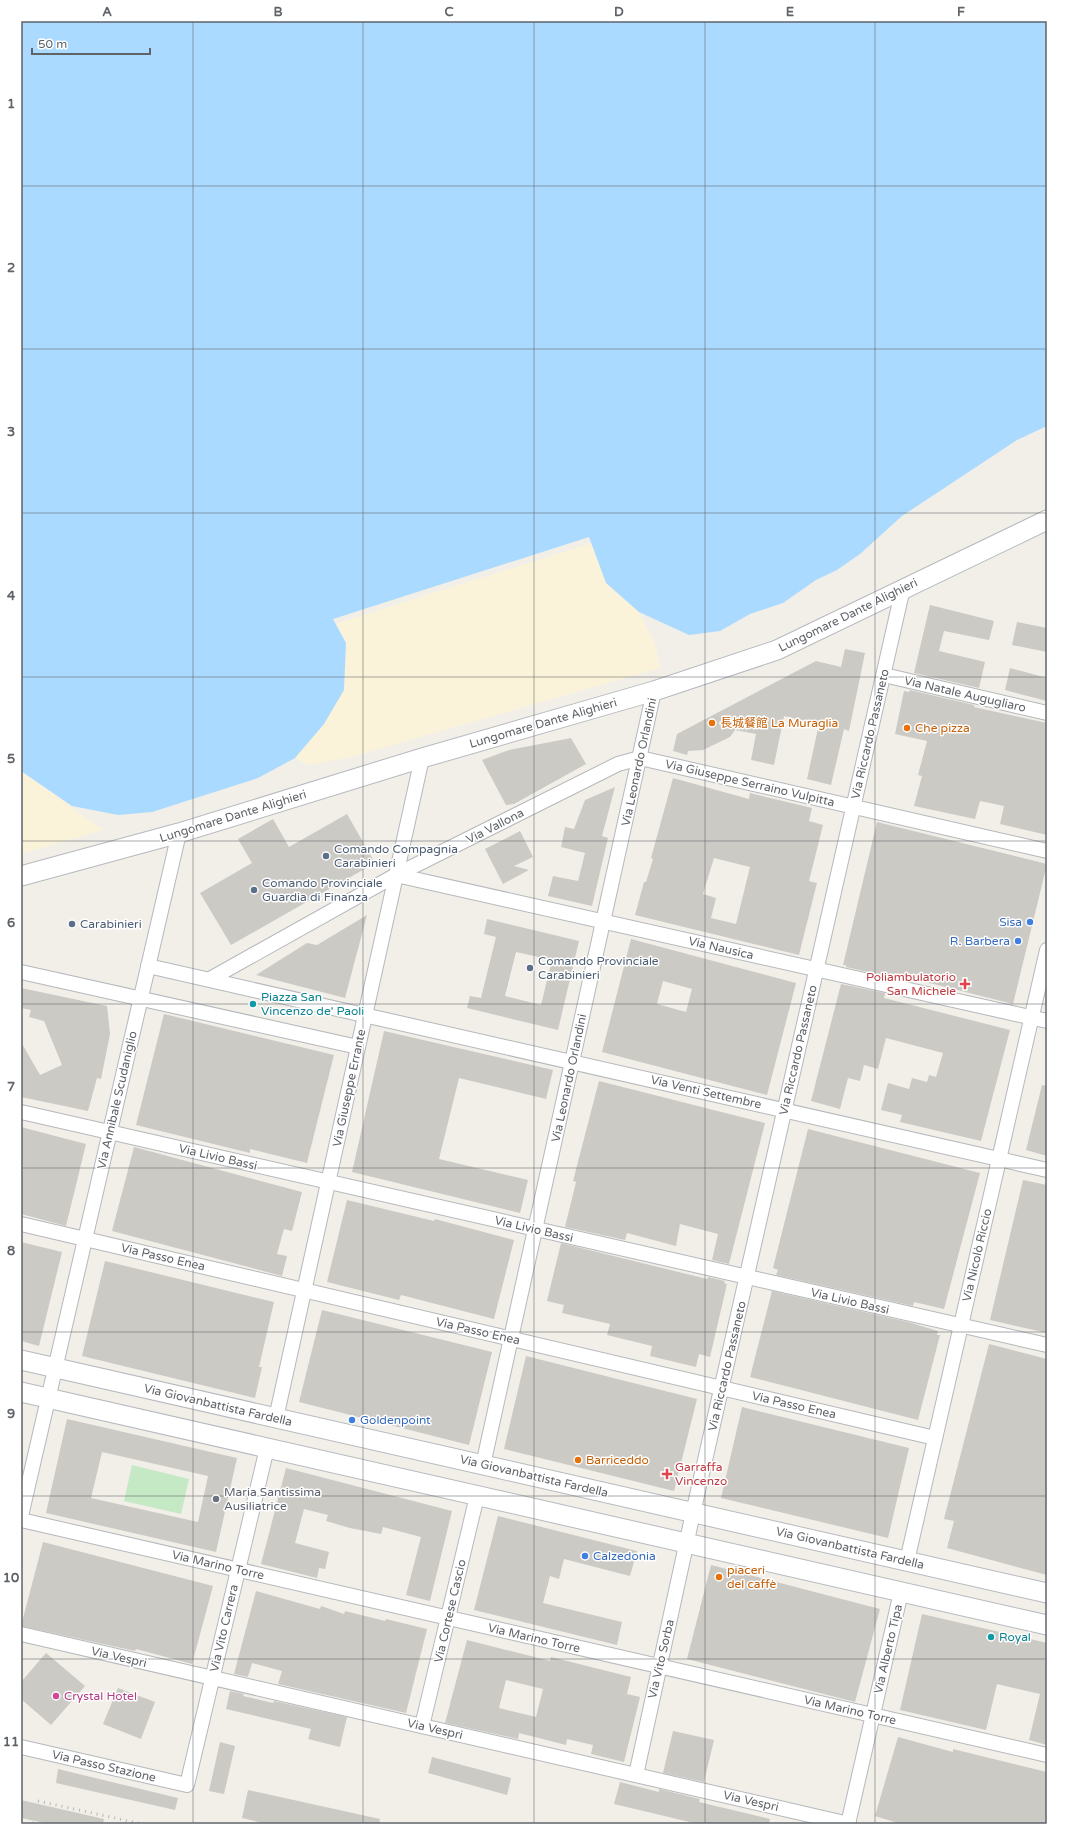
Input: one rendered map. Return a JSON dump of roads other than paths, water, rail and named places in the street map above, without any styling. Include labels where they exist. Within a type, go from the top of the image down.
[{"type":"main road","name":"Lungomare Dante Alighieri","points":[[21,876],[179,832],[422,758],[654,691],[777,650],[1047,520]]},
{"type":"main road","name":"Via Giovanbattista Fardella","points":[[21,1360],[1047,1593]]},
{"type":"main road","points":[[21,1392],[1047,1626]]},
{"type":"street","name":"Via Riccardo Passaneto","points":[[687,1544],[904,588]]},
{"type":"street","name":"Via Natale Augugliaro","points":[[884,675],[1047,713]]},
{"type":"street","name":"Via Leonardo Orlandini","points":[[483,1465],[654,691]]},
{"type":"street","name":"Via Giuseppe Errante","points":[[276,1418],[422,758]]},
{"type":"street","name":"Via Giuseppe Serraino Vulpitta","points":[[640,758],[1047,851]]},
{"type":"street","name":"Via Vallona","points":[[210,979],[396,875],[618,764],[640,758]]},
{"type":"street","name":"Via Annibale Scudaniglio","points":[[21,1516],[179,832]]},
{"type":"street","name":"Via Nausica","points":[[396,875],[1047,1021]]},
{"type":"street","name":"Via Nicolò Riccio","points":[[907,1561],[1047,950]]},
{"type":"street","name":"Via Venti Settembre","points":[[148,966],[365,1014],[1047,1170]]},
{"type":"street","points":[[21,972],[358,1047]]},
{"type":"street","name":"Via Livio Bassi","points":[[21,1112],[1047,1345]]},
{"type":"street","name":"Via Passo Enea","points":[[21,1224],[935,1438]]},
{"type":"street","name":"Via Vito Carrera","points":[[187,1784],[267,1448]]},
{"type":"street","name":"Via Cortese Cascio","points":[[422,1726],[477,1496]]},
{"type":"street","name":"Via Marino Torre","points":[[21,1520],[1047,1755]]},
{"type":"street","name":"Via Vito Sorba","points":[[636,1775],[687,1544]]},
{"type":"street","name":"Via Alberto Tipa","points":[[849,1824],[901,1592]]},
{"type":"street","name":"Via Vespri","points":[[21,1634],[849,1824]]},
{"type":"street","name":"Via Passo Stazione","points":[[21,1747],[187,1784]]},
{"type":"water","points":[[21,21],[1047,21],[1047,426],[1017,440],[902,516],[860,554],[837,570],[816,580],[783,603],[750,614],[720,631],[689,635],[639,612],[606,583],[589,537],[333,619],[346,643],[344,690],[324,724],[295,758],[258,778],[152,812],[118,815],[72,806],[21,771]]},
{"type":"railway","points":[[38,1801],[142,1824]]},
{"type":"place","name":"長城餐館 La Muraglia","points":[[712,723]]},
{"type":"place","name":"Che pizza","points":[[907,728]]},
{"type":"place","name":"Comando Compagnia Carabinieri","points":[[326,856]]},
{"type":"place","name":"Comando Provinciale Guardia di Finanza","points":[[254,890]]},
{"type":"place","name":"Sisa","points":[[1030,922]]},
{"type":"place","name":"Carabinieri","points":[[72,924]]},
{"type":"place","name":"R. Barbera","points":[[1018,941]]},
{"type":"place","name":"Comando Provinciale Carabinieri","points":[[530,968]]},
{"type":"place","name":"Poliambulatorio San Michele","points":[[965,984]]},
{"type":"place","name":"Piazza San Vincenzo de' Paoli","points":[[253,1004]]},
{"type":"place","name":"Goldenpoint","points":[[352,1420]]},
{"type":"place","name":"Barriceddo","points":[[578,1460]]},
{"type":"place","name":"Garraffa Vincenzo","points":[[667,1474]]},
{"type":"place","name":"Maria Santissima Ausiliatrice","points":[[216,1499]]},
{"type":"place","name":"Calzedonia","points":[[585,1556]]},
{"type":"place","name":"piaceri del caffè","points":[[719,1577]]},
{"type":"place","name":"Royal","points":[[991,1637]]},
{"type":"place","name":"Crystal Hotel","points":[[56,1696]]}]
